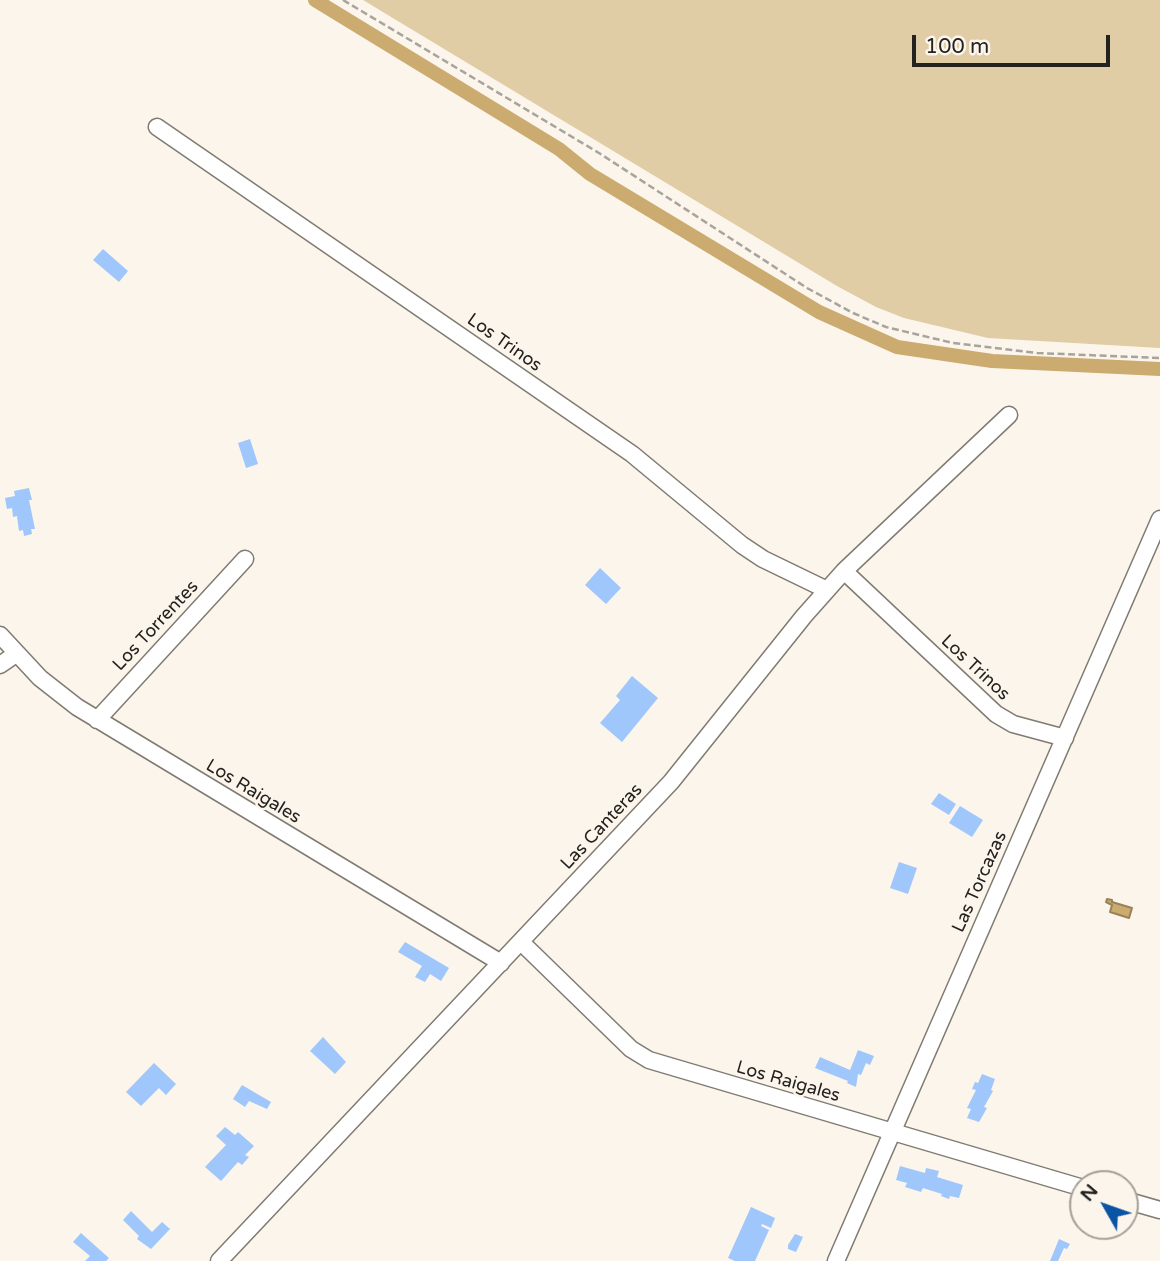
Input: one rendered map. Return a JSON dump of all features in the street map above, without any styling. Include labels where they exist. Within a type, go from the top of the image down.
[{"type":"street","name":"Los Trinos","points":[[157,127],[632,454],[742,545],[763,559],[827,590]]},
{"type":"street","name":"Las Canteras","points":[[219,1261],[690,760],[844,571],[1009,415]]},
{"type":"street","name":"Las Torcazas","points":[[836,1261],[1160,519]]},
{"type":"street","name":"Los Torrentes","points":[[97,720],[245,559]]},
{"type":"street","name":"Los Trinos","points":[[844,571],[996,714],[1013,723],[1065,737]]},
{"type":"street","name":"Los Raigales","points":[[0,635],[16,654],[58,693],[97,720],[501,963]]},
{"type":"street","points":[[0,665],[16,654]]},
{"type":"street","name":"Los Raigales","points":[[521,942],[631,1049],[649,1060],[1069,1184]]},
{"type":"street","points":[[1139,1204],[1160,1210]]},
{"type":"path","points":[[343,0],[598,153],[807,288],[853,313],[887,327],[963,344],[1085,356],[1160,358]]},
{"type":"shaded area","points":[[363,0],[1160,0],[1160,348],[988,338],[904,318],[876,307]]},
{"type":"shaded area","points":[[1107,899],[1132,908],[1129,918],[1110,912],[1112,905],[1106,902]]},
{"type":"building","points":[[103,249],[128,271],[119,282],[93,260]]},
{"type":"building","points":[[250,439],[258,464],[246,468],[238,443]]},
{"type":"building","points":[[29,488],[35,529],[31,529],[32,534],[24,536],[23,530],[19,531],[17,516],[13,517],[12,508],[7,509],[5,498],[15,496],[14,491]]},
{"type":"building","points":[[600,568],[621,588],[606,604],[585,585]]},
{"type":"building","points":[[632,676],[658,698],[622,742],[600,723],[620,700],[616,696]]},
{"type":"building","points":[[939,793],[956,804],[949,815],[931,804]]},
{"type":"building","points":[[960,806],[983,820],[972,837],[949,823]]},
{"type":"building","points":[[899,862],[917,868],[908,894],[890,888]]},
{"type":"building","points":[[405,942],[449,968],[441,981],[430,974],[425,982],[415,977],[422,966],[398,952]]},
{"type":"building","points":[[323,1037],[346,1062],[335,1074],[310,1051]]},
{"type":"building","points":[[858,1050],[874,1056],[870,1065],[866,1063],[861,1075],[858,1074],[856,1087],[815,1068],[820,1057],[850,1070]]},
{"type":"building","points":[[154,1063],[176,1084],[166,1095],[159,1088],[141,1106],[126,1092]]},
{"type":"building","points":[[982,1074],[995,1079],[991,1090],[993,1091],[984,1107],[987,1108],[979,1122],[967,1118],[971,1109],[967,1108],[976,1090],[972,1089],[975,1082],[978,1083]]},
{"type":"building","points":[[242,1085],[271,1102],[267,1109],[249,1101],[245,1107],[233,1099]]},
{"type":"building","points":[[225,1127],[235,1135],[238,1132],[254,1146],[245,1155],[249,1157],[242,1165],[238,1162],[221,1181],[205,1167],[226,1145],[216,1136]]},
{"type":"building","points":[[900,1166],[925,1173],[926,1168],[939,1171],[937,1177],[963,1185],[959,1198],[950,1196],[949,1199],[923,1188],[921,1192],[905,1187],[907,1183],[896,1180]]},
{"type":"building","points":[[751,1207],[775,1218],[771,1228],[762,1224],[761,1226],[769,1230],[755,1261],[735,1261],[728,1258]]},
{"type":"building","points":[[131,1211],[152,1232],[162,1222],[170,1229],[151,1249],[137,1239],[139,1236],[123,1220]]},
{"type":"building","points":[[81,1233],[109,1258],[106,1261],[85,1261],[90,1256],[73,1242]]},
{"type":"building","points":[[795,1234],[803,1237],[796,1252],[788,1249]]},
{"type":"building","points":[[1059,1239],[1070,1244],[1067,1249],[1064,1248],[1058,1261],[1050,1261]]},
{"type":"waterway","points":[[315,0],[559,149],[590,174],[819,312],[897,347],[992,361],[1160,369]]}]
